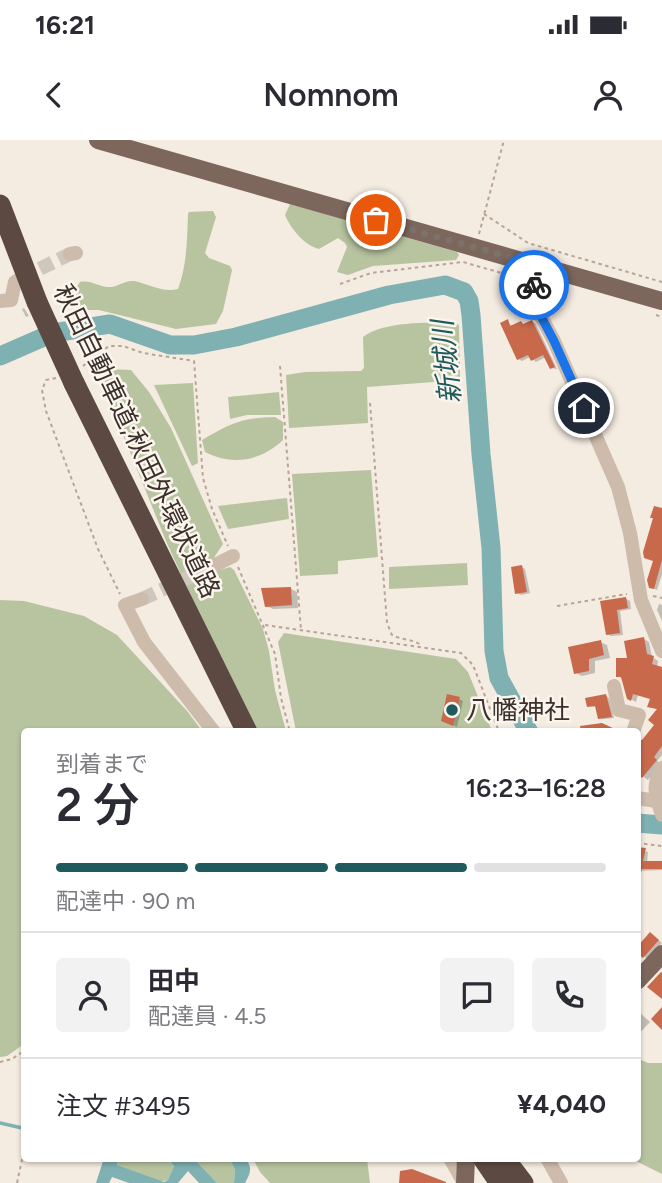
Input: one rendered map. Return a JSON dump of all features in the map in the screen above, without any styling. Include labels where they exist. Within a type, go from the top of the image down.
[{"type":"highway","name":"秋田自動車道;秋田外環状道路","points":[[0,205],[37,302],[74,383],[247,728]]},
{"type":"highway","points":[[486,1162],[500,1183]]},
{"type":"highway","points":[[507,1162],[523,1183]]},
{"type":"main road","points":[[98,140],[662,300]]},
{"type":"main road","points":[[641,977],[662,954]]},
{"type":"main road","points":[[464,1183],[466,1162]]},
{"type":"street","points":[[535,264],[536,303],[618,487],[630,533],[639,593],[662,651]]},
{"type":"street","points":[[0,301],[11,300],[15,282],[21,278]]},
{"type":"street","points":[[211,567],[233,556]]},
{"type":"street","points":[[142,599],[125,605],[144,642],[211,728]]},
{"type":"street","points":[[614,686],[619,710],[639,715],[634,728]]},
{"type":"street","points":[[660,809],[654,788],[662,768]]},
{"type":"street","points":[[641,801],[660,809]]},
{"type":"street","points":[[452,1162],[464,1183]]},
{"type":"street","points":[[549,1162],[561,1183]]},
{"type":"path","points":[[475,248],[504,140]]},
{"type":"path","points":[[484,214],[528,243],[662,282]]},
{"type":"path","points":[[340,284],[371,272],[463,262],[505,274],[536,303]]},
{"type":"path","points":[[194,361],[203,478],[212,509],[275,654],[281,698],[289,728]]},
{"type":"path","points":[[280,366],[301,630]]},
{"type":"path","points":[[370,403],[387,623],[392,635],[402,640],[415,641],[421,646]]},
{"type":"path","points":[[557,606],[639,593],[662,598]]},
{"type":"path","points":[[264,625],[461,653],[473,665],[497,728]]},
{"type":"path","points":[[641,843],[662,846]]},
{"type":"path","points":[[0,1062],[21,1053]]},
{"type":"path","points":[[17,1183],[21,1162]]},
{"type":"green space","points":[[290,204],[457,252],[459,255],[456,260],[373,266],[348,275],[337,272],[347,247],[345,243],[338,238],[319,249],[308,244],[294,231],[285,215]]},
{"type":"green space","points":[[213,211],[216,217],[205,253],[209,258],[230,266],[232,270],[223,311],[216,324],[176,329],[99,310],[79,310],[70,303],[70,297],[80,282],[111,287],[134,281],[161,289],[178,289],[185,262],[188,214]]},
{"type":"green space","points":[[454,322],[459,325],[460,380],[367,387],[368,423],[289,428],[286,375],[361,371],[364,368],[363,337],[372,332],[394,325]]},
{"type":"green space","points":[[108,369],[131,370],[149,392],[171,428],[223,544],[213,559],[220,570],[230,567],[234,570],[263,629],[285,728],[255,728],[226,674],[166,541],[99,383],[99,376]]},
{"type":"green space","points":[[193,383],[198,463],[192,466],[154,385]]},
{"type":"green space","points":[[279,392],[281,415],[247,415],[230,419],[228,397]]},
{"type":"green space","points":[[275,417],[283,422],[283,440],[265,453],[236,460],[205,452],[202,440],[221,429],[244,420]]},
{"type":"green space","points":[[371,470],[378,557],[338,561],[338,574],[300,576],[292,474]]},
{"type":"green space","points":[[287,498],[289,519],[228,529],[218,506]]},
{"type":"green space","points":[[467,563],[468,585],[389,589],[389,567]]},
{"type":"green space","points":[[0,600],[24,601],[84,616],[117,635],[200,728],[21,728],[21,1046],[7,1056],[0,1057]]},
{"type":"green space","points":[[284,633],[456,659],[468,672],[491,728],[295,728],[278,642]]},
{"type":"green space","points":[[641,1060],[662,1063],[662,1174],[638,1162],[641,1162]]},
{"type":"green space","points":[[118,1162],[169,1162],[174,1166],[168,1180],[159,1182],[117,1165]]},
{"type":"green space","points":[[197,1162],[231,1162],[235,1170],[234,1183],[217,1183]]},
{"type":"green space","points":[[255,1162],[367,1162],[370,1183],[270,1183]]},
{"type":"water","points":[[103,1162],[118,1162],[117,1165],[164,1182],[168,1180],[174,1166],[170,1162],[197,1162],[217,1183],[199,1183],[188,1171],[178,1183],[129,1183],[112,1177],[109,1183],[96,1183]]},
{"type":"water","points":[[231,1162],[248,1162],[250,1171],[245,1183],[234,1183],[235,1170]]},
{"type":"building","points":[[508,319],[510,326],[532,320],[555,367],[550,369],[543,355],[531,361],[528,355],[517,360],[500,323]]},
{"type":"building","points":[[654,506],[662,508],[662,560],[654,589],[649,588],[647,580],[653,561],[644,558],[643,552]]},
{"type":"building","points":[[522,565],[527,592],[515,594],[511,567]]},
{"type":"building","points":[[291,587],[292,605],[265,607],[261,588]]},
{"type":"building","points":[[626,597],[628,608],[617,610],[620,633],[606,635],[600,601]]},
{"type":"building","points":[[644,637],[647,654],[654,656],[652,664],[662,667],[662,746],[654,757],[657,760],[642,778],[641,740],[654,725],[648,720],[657,709],[647,707],[650,699],[633,694],[631,701],[627,699],[621,677],[616,677],[616,658],[627,658],[624,641]]},
{"type":"building","points":[[601,640],[604,655],[589,659],[589,671],[574,674],[568,647]]},
{"type":"building","name":"八幡神社","points":[[447,694],[460,697],[453,726],[441,721]]},
{"type":"building","points":[[606,694],[612,717],[598,719],[595,706],[587,707],[585,698]]},
{"type":"building","points":[[602,723],[613,728],[580,728]]},
{"type":"building","points":[[641,847],[646,848],[643,861],[662,861],[662,869],[642,869],[641,872]]},
{"type":"building","points":[[650,932],[659,940],[643,958],[641,942]]},
{"type":"building","points":[[662,973],[662,999],[647,987]]},
{"type":"building","points":[[662,1007],[662,1030],[651,1019]]},
{"type":"building","points":[[412,1169],[446,1183],[399,1183],[400,1171]]},
{"type":"waterway","name":"新城川","points":[[0,356],[53,333],[110,324],[170,345],[194,345],[236,337],[389,295],[445,285],[464,292],[469,301],[471,315],[491,548],[494,651],[499,678],[527,728]]},
{"type":"waterway","name":"新城川","points":[[641,823],[662,825]]},
{"type":"waterway","points":[[0,1123],[21,1128]]},
{"type":"tunnel","points":[[21,278],[70,254]]},
{"type":"tunnel","points":[[142,599],[211,567]]},
{"type":"way so far","points":[[376,220],[535,264],[534,285]]},
{"type":"place","name":"八幡神社","points":[[452,710]]},
{"type":"route","points":[[534,285],[536,307],[584,408]]}]
